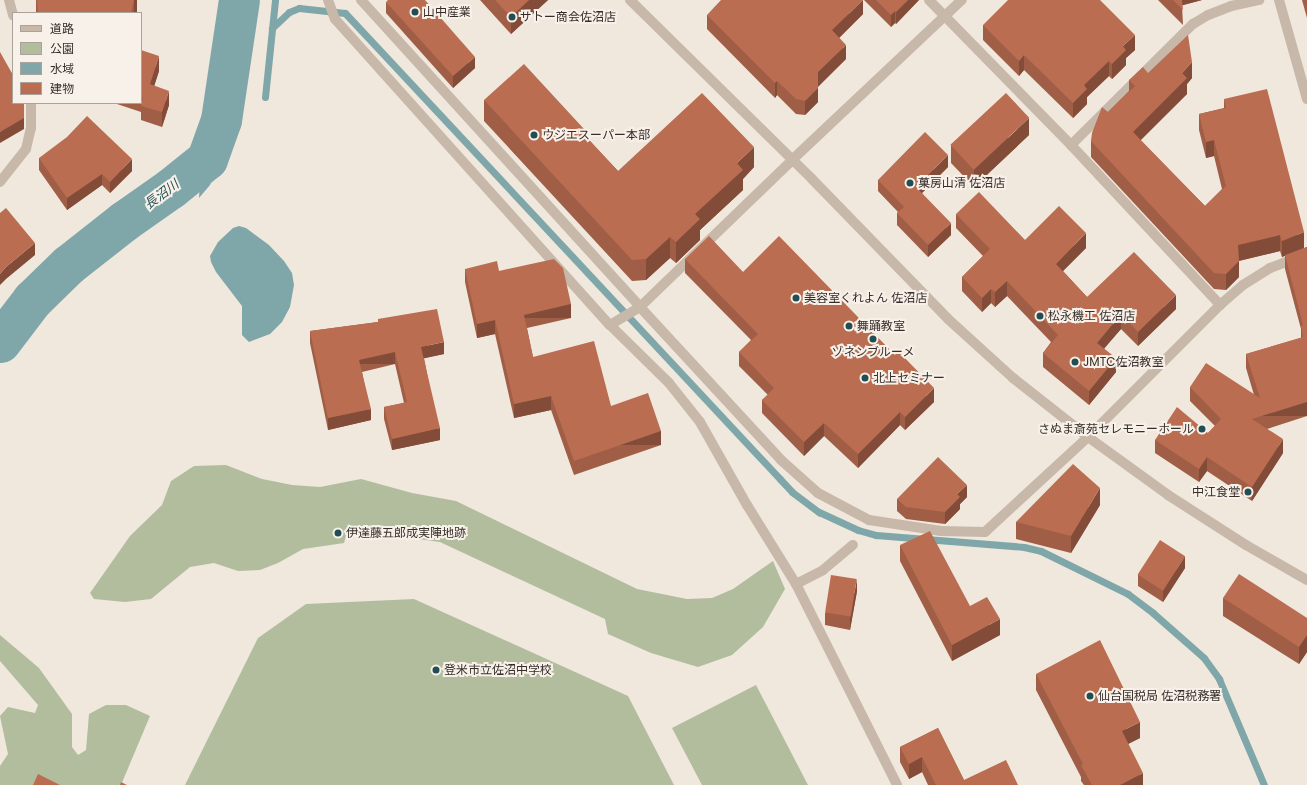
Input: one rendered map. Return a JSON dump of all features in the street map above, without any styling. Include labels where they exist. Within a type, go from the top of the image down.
[{"type":"street","points":[[10,0],[12,12]]},
{"type":"street","points":[[328,0],[335,19],[610,325],[669,383],[700,422],[746,505],[796,584],[897,785]]},
{"type":"street","points":[[361,0],[781,460],[818,493],[868,520],[941,531],[985,532],[1088,437],[1243,285],[1270,268],[1307,254]]},
{"type":"street","points":[[630,0],[793,159],[948,319],[1013,378],[1088,437],[1168,495],[1246,545],[1307,580]]},
{"type":"street","points":[[929,0],[944,17],[1072,145],[1220,306]]},
{"type":"street","points":[[610,325],[640,307],[793,159],[962,0]]},
{"type":"street","points":[[1072,145],[1193,24],[1208,15],[1231,6],[1259,0]]},
{"type":"street","points":[[1279,0],[1307,99]]},
{"type":"street","points":[[0,182],[26,149],[30,128],[32,104]]},
{"type":"street","points":[[796,584],[823,570],[853,545]]},
{"type":"green space","points":[[226,465],[262,479],[292,485],[320,487],[361,479],[412,493],[456,501],[637,589],[687,599],[712,598],[733,589],[773,561],[785,589],[763,627],[732,655],[698,667],[651,653],[608,634],[605,619],[440,542],[348,529],[344,543],[303,549],[278,563],[260,570],[238,571],[214,563],[190,567],[151,599],[125,602],[94,599],[90,593],[130,536],[162,505],[171,481],[194,466]]},
{"type":"green space","points":[[414,599],[628,696],[674,785],[185,785],[258,638],[306,604]]},
{"type":"green space","points":[[0,635],[39,668],[72,714],[72,747],[78,755],[86,750],[89,714],[106,705],[126,705],[150,716],[121,785],[0,785],[0,766],[8,754],[0,716],[8,707],[35,713],[38,705],[0,661]]},
{"type":"green space","points":[[756,685],[808,785],[702,785],[672,728]]},
{"type":"water","points":[[230,0],[247,0],[232,112],[223,149],[210,185],[199,198],[202,149],[210,136],[214,124]]},
{"type":"water","points":[[239,226],[246,228],[269,245],[284,261],[292,273],[294,285],[290,307],[282,322],[270,334],[249,342],[242,335],[242,306],[216,272],[210,256],[218,242],[233,228]]},
{"type":"building","points":[[37,0],[134,0],[131,12],[38,12]]},
{"type":"building","points":[[388,0],[425,0],[475,57],[453,76],[386,2]]},
{"type":"building","points":[[495,0],[529,0],[511,17]]},
{"type":"building","points":[[721,0],[863,0],[832,30],[846,45],[818,72],[818,88],[805,101],[796,99],[777,81],[775,83],[707,15]]},
{"type":"building","points":[[876,0],[908,0],[891,15]]},
{"type":"building","points":[[1008,0],[1100,0],[1135,35],[1123,46],[1126,50],[1112,64],[1109,61],[1084,85],[1087,89],[1073,103],[1024,55],[1019,61],[983,25]]},
{"type":"building","points":[[1173,0],[1182,0],[1183,10]]},
{"type":"building","points":[[1188,35],[1192,62],[1182,73],[1187,78],[1133,132],[1205,206],[1226,186],[1214,140],[1206,142],[1199,114],[1226,108],[1224,99],[1267,89],[1304,232],[1282,241],[1280,235],[1238,245],[1239,261],[1226,274],[1214,273],[1091,141],[1092,133],[1102,107],[1108,112],[1135,86],[1129,80],[1143,67],[1148,73]]},
{"type":"building","points":[[142,50],[159,56],[150,84],[169,91],[162,112],[141,106],[143,98]]},
{"type":"building","points":[[0,52],[12,73],[12,104],[24,104],[24,118],[0,132]]},
{"type":"building","points":[[524,64],[584,129],[581,131],[618,171],[702,93],[754,147],[737,163],[743,170],[695,214],[700,219],[676,242],[670,237],[646,259],[632,260],[484,100]]},
{"type":"building","points":[[1006,93],[1029,118],[974,170],[950,145]]},
{"type":"building","points":[[87,116],[132,159],[110,182],[102,174],[67,198],[39,158],[67,137]]},
{"type":"building","points":[[925,132],[948,155],[916,187],[951,223],[928,245],[897,213],[904,207],[878,180]]},
{"type":"building","points":[[979,192],[1025,240],[1059,206],[1086,233],[1056,264],[1087,297],[1134,252],[1176,295],[1138,332],[1121,314],[1097,343],[1116,358],[1089,391],[1043,353],[1058,335],[1007,281],[995,292],[991,289],[982,298],[962,277],[990,249],[956,214]]},
{"type":"building","points":[[6,208],[35,243],[6,267],[0,274],[0,213]]},
{"type":"building","points":[[709,236],[743,272],[779,236],[895,355],[898,351],[934,388],[905,417],[900,412],[858,454],[824,423],[804,442],[762,400],[774,388],[739,352],[758,334],[685,259]]},
{"type":"building","points":[[1307,247],[1307,402],[1252,419],[1283,439],[1252,487],[1207,457],[1199,469],[1155,440],[1177,407],[1208,433],[1221,419],[1190,387],[1206,363],[1260,398],[1246,354],[1303,337],[1301,326],[1303,325],[1285,255]]},
{"type":"building","points":[[554,259],[563,268],[571,304],[524,315],[533,357],[594,341],[611,406],[648,393],[661,431],[574,461],[551,396],[514,404],[495,320],[477,324],[465,269],[497,261],[499,271]]},
{"type":"building","points":[[437,309],[444,342],[421,347],[440,428],[392,439],[384,407],[407,402],[395,352],[359,360],[371,409],[328,418],[310,331],[378,322],[378,319]]},
{"type":"building","points":[[938,457],[967,485],[957,494],[960,497],[945,512],[906,507],[897,499]]},
{"type":"building","points":[[1073,464],[1100,488],[1071,536],[1016,522]]},
{"type":"building","points":[[930,531],[970,606],[987,597],[1000,619],[952,645],[900,545]]},
{"type":"building","points":[[1160,540],[1185,556],[1163,591],[1138,574]]},
{"type":"building","points":[[1239,574],[1307,618],[1307,635],[1299,647],[1223,598]]},
{"type":"building","points":[[831,575],[857,579],[851,617],[825,613]]},
{"type":"building","points":[[1100,640],[1140,722],[1122,731],[1143,773],[1120,785],[1092,785],[1081,765],[1083,764],[1036,674]]},
{"type":"building","points":[[938,728],[964,780],[1006,760],[1018,785],[936,785],[922,757],[909,764],[900,747]]},
{"type":"building","points":[[38,774],[60,785],[33,785]]},
{"type":"building","points":[[121,782],[127,785],[120,785]]},
{"type":"waterway","name":"長沼川","points":[[0,342],[32,300],[68,265],[124,221],[171,188],[207,159],[221,120],[239,0]]},
{"type":"waterway","points":[[265,97],[275,0]]},
{"type":"waterway","points":[[272,28],[289,12],[299,8],[345,13],[792,492],[819,512],[858,530],[876,535],[1024,547],[1041,551],[1128,594],[1153,613],[1204,658],[1219,679],[1264,785]]},
{"type":"place","name":"山中産業","points":[[415,12]]},
{"type":"place","name":"サトー商会佐沼店","points":[[512,17]]},
{"type":"place","name":"ウジエスーパー本部","points":[[534,135]]},
{"type":"place","name":"菓房山清 佐沼店","points":[[910,183]]},
{"type":"place","name":"美容室くれよん 佐沼店","points":[[796,298]]},
{"type":"place","name":"松永機工 佐沼店","points":[[1040,316]]},
{"type":"place","name":"舞踊教室","points":[[849,326]]},
{"type":"place","name":"ゾネンブルーメ","points":[[873,339]]},
{"type":"place","name":"JMTC佐沼教室","points":[[1075,362]]},
{"type":"place","name":"北上セミナー","points":[[865,378]]},
{"type":"place","name":"さぬま斎苑セレモニーホール","points":[[1202,429]]},
{"type":"place","name":"中江食堂","points":[[1248,492]]},
{"type":"place","name":"伊達藤五郎成実陣地跡","points":[[338,533]]},
{"type":"place","name":"登米市立佐沼中学校","points":[[436,670]]},
{"type":"place","name":"仙台国税局 佐沼税務署","points":[[1090,696]]}]
